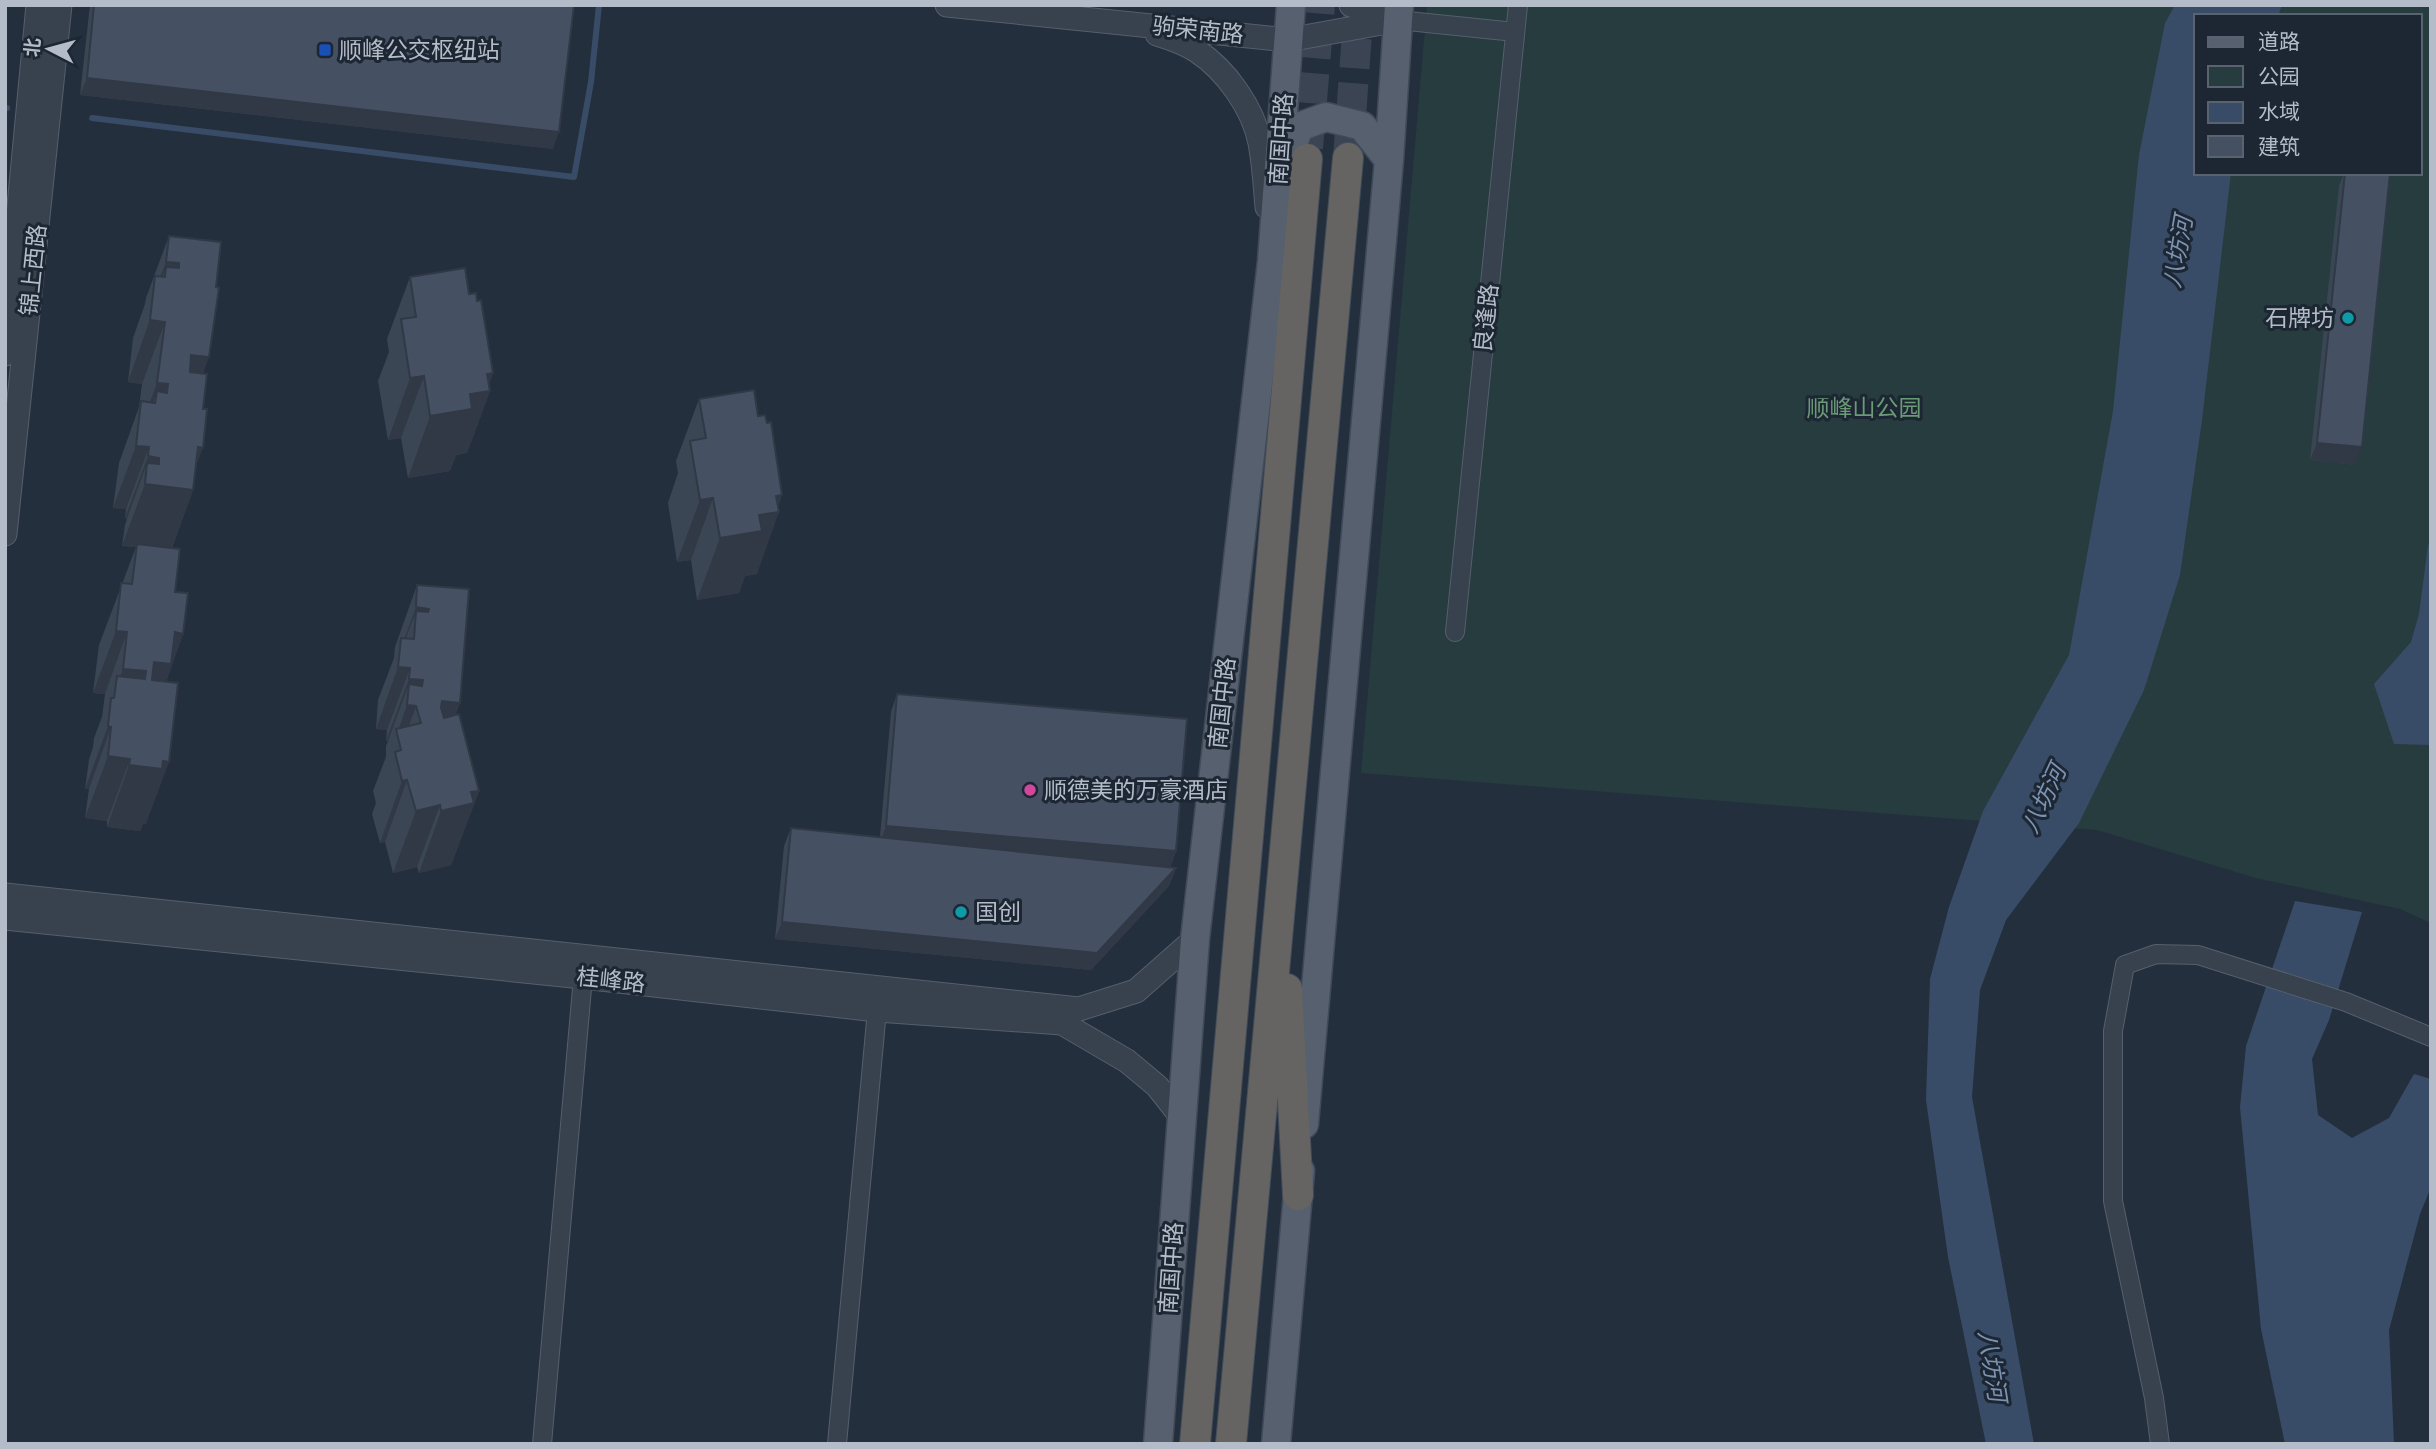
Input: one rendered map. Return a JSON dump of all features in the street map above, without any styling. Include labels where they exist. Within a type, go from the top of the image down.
[{"type":"highway","points":[[1231,1444],[1348,158]]},
{"type":"highway","name":"南国中路","points":[[1195,1444],[1307,159]]},
{"type":"highway","points":[[1282,881],[1298,1195]]},
{"type":"main road","name":"南国中路","points":[[1158,1444],[1195,939],[1272,261],[1291,5]]},
{"type":"main road","points":[[1276,1444],[1389,160],[1399,12]]},
{"type":"main road","points":[[1277,192],[1298,127],[1326,117],[1362,126],[1389,160]]},
{"type":"street","name":"锦上西路","points":[[5,354],[38,5]]},
{"type":"street","name":"锦上西路","points":[[5,534],[61,5]]},
{"type":"street","name":"驹荣南路","points":[[947,5],[1288,40],[1399,12]]},
{"type":"street","points":[[1351,5],[1515,32]]},
{"type":"street","name":"良逢路","points":[[1455,632],[1518,5]]},
{"type":"street","points":[[1103,21],[1160,35],[1197,51],[1209,60],[1236,92],[1255,126],[1259,141],[1272,261]]},
{"type":"street","points":[[5,895],[1079,1009],[1136,991],[1195,939]]},
{"type":"street","name":"桂峰路","points":[[5,918],[877,1010],[1062,1023],[1127,1061],[1157,1086],[1182,1119]]},
{"type":"street","points":[[2160,1444],[2154,1398],[2113,1200],[2113,1031],[2125,965],[2156,954],[2199,955],[2346,1002],[2431,1037]]},
{"type":"street","points":[[542,1444],[583,977]]},
{"type":"street","points":[[837,1444],[877,1010]]},
{"type":"green space","name":"顺峰山公园","points":[[1427,5],[2431,5],[2431,923],[2400,909],[2256,878],[2097,830],[1361,773]]},
{"type":"water","name":"八坊河","points":[[2175,5],[2282,5],[2279,14],[2194,14],[2194,175],[2231,175],[2202,420],[2180,575],[2144,690],[2079,823],[2006,920],[1980,990],[1972,1097],[2034,1444],[1986,1444],[1948,1257],[1926,1100],[1930,979],[1949,907],[1983,811],[2069,655],[2113,411],[2139,155],[2165,23]]},
{"type":"water","points":[[2431,543],[2431,745],[2394,744],[2374,684],[2411,642],[2419,614],[2428,545]]},
{"type":"water","points":[[2295,901],[2362,912],[2329,1020],[2312,1059],[2318,1115],[2352,1138],[2389,1118],[2414,1074],[2431,1079],[2431,1187],[2420,1214],[2389,1330],[2394,1444],[2285,1444],[2261,1329],[2240,1107],[2246,1046]]},
{"type":"building","name":"顺峰公交枢纽站","points":[[94,5],[574,5],[559,132],[87,78]]},
{"type":"building","name":"石牌坊","points":[[2345,175],[2390,175],[2362,447],[2317,443]]},
{"type":"building","points":[[169,236],[221,242],[216,287],[219,288],[209,357],[191,355],[190,372],[207,374],[203,409],[207,409],[203,448],[198,447],[193,490],[145,484],[147,463],[159,464],[159,458],[148,456],[149,447],[136,446],[141,401],[155,403],[157,391],[167,393],[168,384],[157,383],[165,322],[150,320],[155,276],[165,277],[166,267],[179,268],[179,263],[166,262]]},
{"type":"building","points":[[465,268],[469,294],[476,293],[477,301],[481,300],[493,373],[487,374],[490,391],[470,394],[472,409],[430,416],[424,376],[410,378],[401,319],[416,317],[410,277]]},
{"type":"building","points":[[754,390],[758,416],[765,415],[767,423],[771,422],[782,495],[776,496],[779,512],[759,515],[762,531],[720,538],[713,498],[700,500],[690,441],[706,438],[699,399]]},
{"type":"building","points":[[137,544],[180,549],[175,592],[188,593],[183,634],[175,632],[171,664],[154,662],[152,680],[178,683],[169,762],[163,761],[162,769],[129,765],[130,759],[108,756],[111,698],[114,698],[117,676],[145,679],[146,671],[123,669],[127,632],[116,631],[121,583],[132,584]]},
{"type":"building","points":[[417,585],[469,589],[460,703],[442,701],[441,708],[444,718],[459,714],[479,791],[471,792],[474,803],[441,811],[440,805],[416,811],[407,780],[402,781],[395,752],[401,750],[396,729],[421,723],[416,706],[407,705],[409,684],[422,686],[423,680],[409,679],[410,668],[398,667],[401,638],[414,639],[416,611],[428,612],[429,609],[416,607]]},
{"type":"building","name":"顺德美的万豪酒店","points":[[897,694],[1187,719],[1176,851],[886,826]]},
{"type":"building","name":"国创","points":[[791,828],[1176,868],[1097,953],[782,922]]},
{"type":"waterway","points":[[92,118],[574,177],[591,82],[599,5]]},
{"type":"tunnel","points":[[1308,148],[1320,5]]},
{"type":"tunnel","points":[[1348,158],[1359,5]]},
{"type":"place","name":"顺峰公交枢纽站","points":[[325,50]]},
{"type":"place","name":"石牌坊","points":[[2348,318]]},
{"type":"place","name":"顺德美的万豪酒店","points":[[1030,790]]},
{"type":"place","name":"国创","points":[[961,912]]}]
